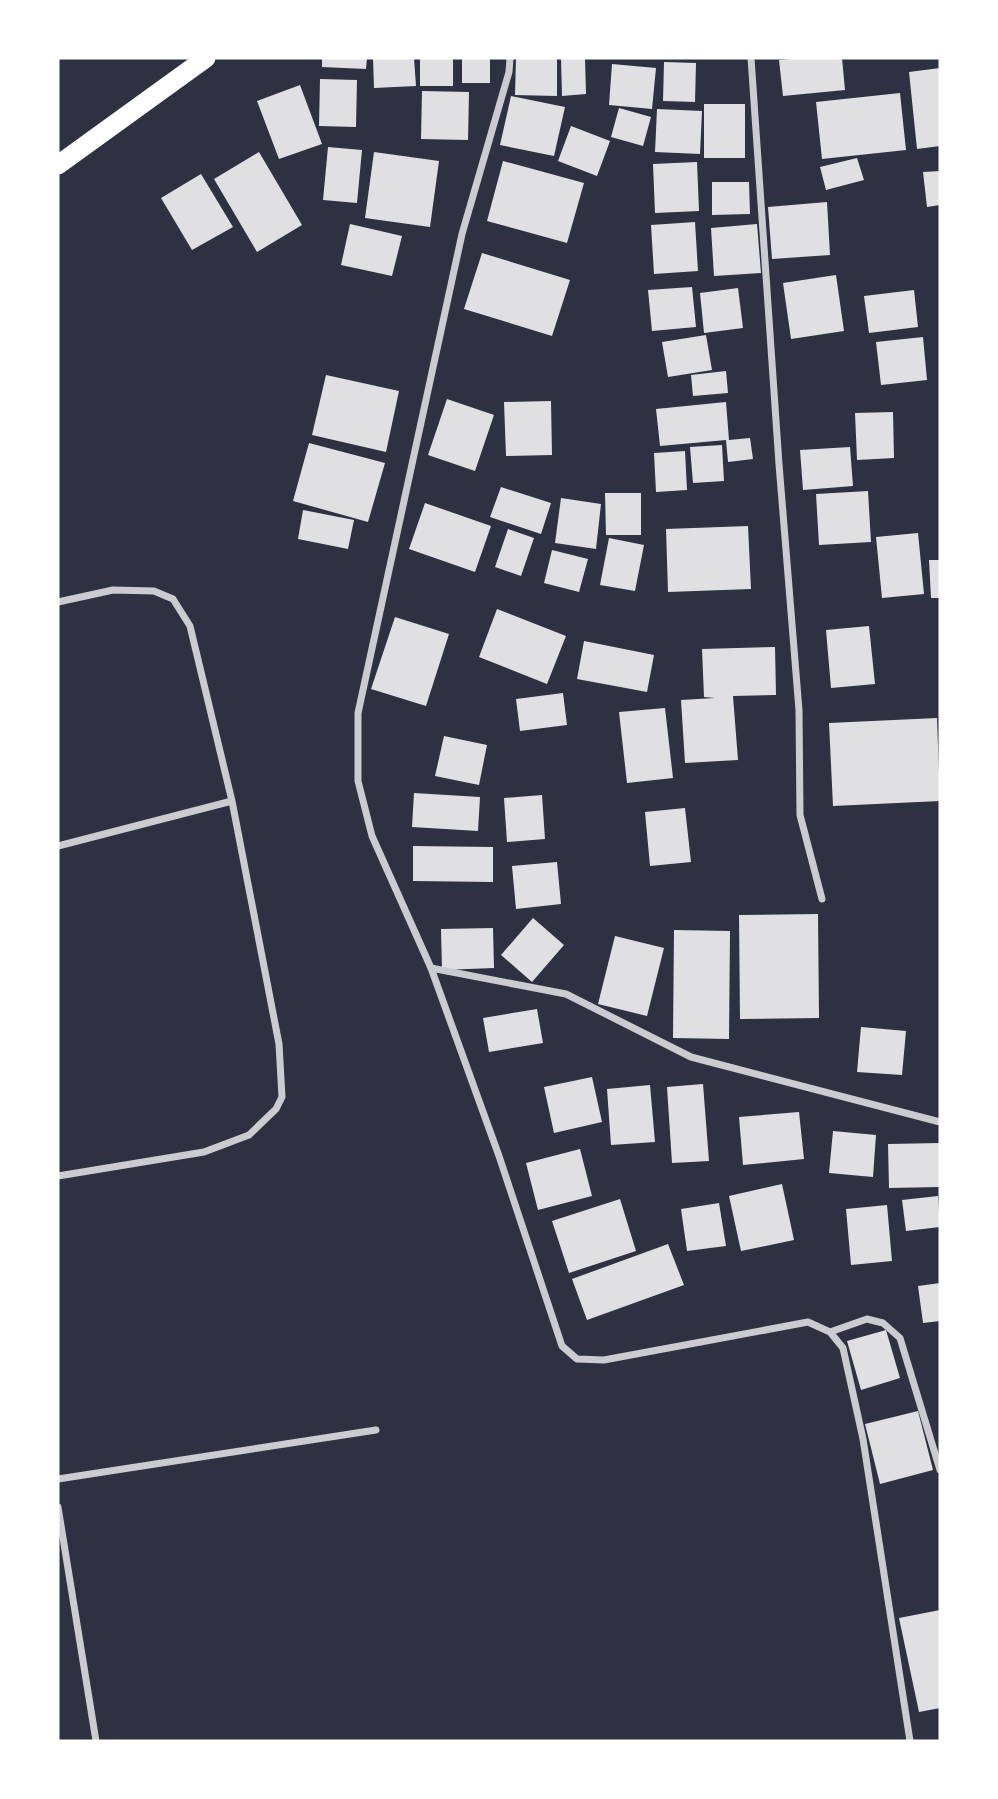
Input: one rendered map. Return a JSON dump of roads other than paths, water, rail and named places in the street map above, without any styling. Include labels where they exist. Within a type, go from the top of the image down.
[{"type":"highway","points":[[58,165],[206,58]]},
{"type":"street","points":[[510,58],[509,72],[461,234],[358,712],[358,782],[372,836],[431,968],[499,1156],[562,1346],[577,1359],[604,1360],[808,1322],[830,1332],[843,1348],[863,1439],[910,1741]]},
{"type":"street","points":[[751,58],[799,710],[800,815],[822,899]]},
{"type":"street","points":[[58,602],[113,590],[154,591],[173,599],[190,626],[232,802],[279,1044],[282,1097],[276,1109],[249,1135],[204,1152],[58,1176]]},
{"type":"street","points":[[58,846],[232,802]]},
{"type":"street","points":[[431,968],[566,994],[691,1057],[940,1122]]},
{"type":"street","points":[[830,1332],[867,1319],[883,1323],[900,1338],[940,1470]]},
{"type":"street","points":[[58,1479],[376,1430]]},
{"type":"street","points":[[58,1507],[96,1741]]}]
